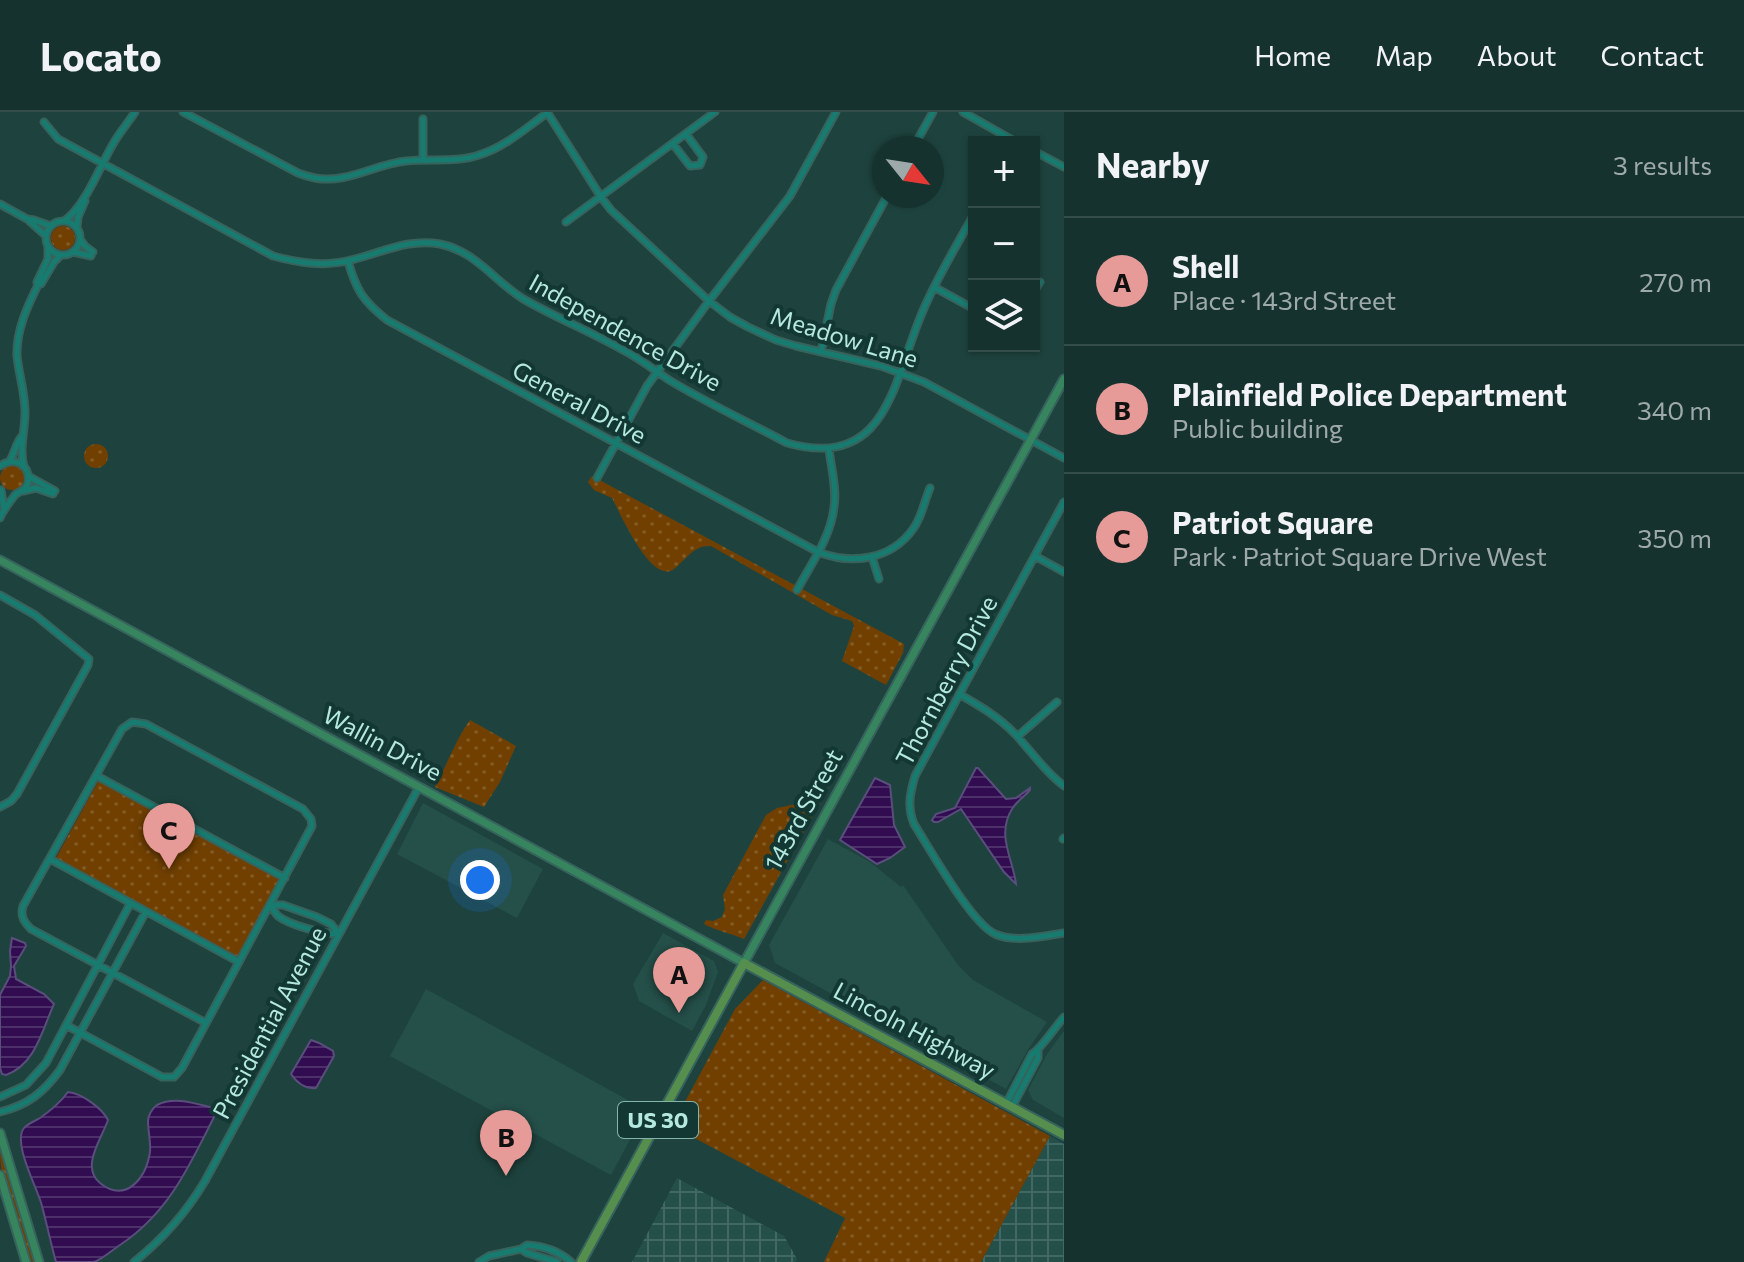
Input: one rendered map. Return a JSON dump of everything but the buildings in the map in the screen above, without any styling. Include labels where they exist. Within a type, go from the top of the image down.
[{"type":"main road","name":"Lincoln Highway","points":[[744,963],[1064,1135]]},
{"type":"main road","name":"143rd Street","points":[[581,1262],[744,963]]},
{"type":"street","points":[[0,518],[28,482],[21,454],[25,402],[17,355],[25,312],[48,259],[46,236],[51,226],[73,214],[135,112]]},
{"type":"street","points":[[183,112],[282,165],[315,178],[346,177],[389,163],[423,159],[461,160],[503,144],[547,112]]},
{"type":"street","name":"Meadow Lane","points":[[547,112],[601,197],[625,224],[730,317],[776,340],[900,372],[924,382],[1064,458]]},
{"type":"street","points":[[566,222],[715,112]]},
{"type":"street","points":[[597,478],[657,371],[790,196],[836,112]]},
{"type":"street","points":[[920,136],[933,112]]},
{"type":"street","points":[[963,112],[1005,136]]},
{"type":"street","points":[[423,119],[423,159]]},
{"type":"street","name":"Independence Drive","points":[[44,122],[58,139],[273,256],[320,264],[348,261],[399,245],[420,242],[442,244],[462,252],[524,299],[625,350],[669,379],[787,443],[808,449],[829,449]]},
{"type":"street","points":[[673,144],[690,166],[700,165],[703,157],[686,134]]},
{"type":"street","points":[[1040,154],[1064,167]]},
{"type":"street","points":[[76,228],[84,198]]},
{"type":"street","points":[[0,204],[27,219],[46,236]]},
{"type":"street","points":[[821,352],[836,290],[880,208]]},
{"type":"street","points":[[27,219],[51,226]]},
{"type":"street","points":[[38,285],[62,255],[72,252],[92,254],[76,228],[64,221]]},
{"type":"street","points":[[797,590],[818,552],[834,510],[829,449],[869,430],[883,414],[934,287],[968,225]]},
{"type":"street","points":[[72,252],[80,239]]},
{"type":"street","points":[[48,247],[62,255]]},
{"type":"street","name":"General Drive","points":[[348,261],[359,294],[387,320],[818,552],[844,560],[872,557]]},
{"type":"street","points":[[934,287],[968,306]]},
{"type":"street","name":"143rd Street","points":[[744,963],[1064,379]]},
{"type":"street","points":[[0,466],[10,461],[23,435]]},
{"type":"street","points":[[10,461],[24,467]]},
{"type":"street","points":[[1,490],[6,493],[36,488],[54,492],[28,475]]},
{"type":"street","points":[[879,579],[872,557],[895,546],[913,529],[930,488]]},
{"type":"street","points":[[1,490],[4,509]]},
{"type":"street","name":"Thornberry Drive","points":[[1064,502],[915,776],[910,790],[909,813],[972,915],[985,929],[998,936],[1014,938],[1064,933]]},
{"type":"street","points":[[1035,556],[1064,572]]},
{"type":"street","name":"Wallin Drive","points":[[0,560],[744,963]]},
{"type":"street","points":[[0,595],[35,615],[89,659],[17,794],[0,807]]},
{"type":"street","points":[[959,694],[1001,720],[1018,736],[1044,770],[1064,786]]},
{"type":"street","points":[[1018,736],[1057,702]]},
{"type":"street","points":[[66,1025],[162,1077],[174,1077],[182,1068],[312,826],[303,809],[146,724],[132,722],[122,729],[23,906],[22,918],[31,929],[206,1023]]},
{"type":"street","points":[[97,776],[285,878]]},
{"type":"street","name":"Presidential Avenue","points":[[134,1262],[162,1237],[192,1203],[419,787]]},
{"type":"street","points":[[50,859],[239,962]]},
{"type":"street","points":[[0,1097],[26,1085],[46,1063],[130,904]]},
{"type":"street","points":[[270,905],[283,905],[317,917],[331,924],[338,934]]},
{"type":"street","points":[[270,905],[276,915],[288,922],[327,934],[338,934]]},
{"type":"street","points":[[0,1112],[30,1101],[46,1089],[60,1070],[145,913]]},
{"type":"street","points":[[1009,1105],[1032,1054],[1038,1051],[1064,1017]]},
{"type":"street","points":[[0,1133],[39,1262]]},
{"type":"street","points":[[0,1175],[26,1262]]},
{"type":"street","points":[[479,1262],[527,1245],[544,1247],[571,1262]]},
{"type":"street","points":[[521,1249],[557,1262]]},
{"type":"shaded area","points":[[63,226],[74,233],[75,238],[68,249],[63,250],[52,243],[51,238],[58,227]]},
{"type":"shaded area","points":[[96,444],[107,451],[108,456],[101,467],[96,468],[85,461],[84,456],[91,445]]},
{"type":"shaded area","points":[[12,466],[21,469],[24,478],[21,487],[12,490],[3,487],[0,478],[3,469]]},
{"type":"shaded area","points":[[592,476],[904,644],[903,653],[886,685],[842,661],[854,626],[852,621],[832,615],[711,546],[695,550],[674,569],[665,571],[656,567],[629,532],[612,498],[594,490],[588,482]]},
{"type":"shaded area","points":[[470,720],[516,746],[500,782],[484,807],[435,787]]},
{"type":"shaded area","points":[[976,768],[1006,799],[1016,798],[1030,788],[1012,809],[1005,828],[1016,884],[1004,872],[961,809],[938,822],[932,820],[936,814],[955,808]]},
{"type":"shaded area","points":[[875,778],[890,785],[894,825],[905,847],[877,864],[840,840]]},
{"type":"shaded area","points":[[99,780],[282,879],[239,958],[56,858]]},
{"type":"shaded area","points":[[829,786],[744,939],[704,924],[706,920],[722,917],[725,909],[723,895],[766,815],[777,808],[819,797]]},
{"type":"shaded area","points":[[423,803],[543,869],[517,918],[397,854]]},
{"type":"shaded area","points":[[828,839],[870,862],[901,887],[903,885],[958,965],[973,980],[1047,1022],[1006,1089],[775,963],[769,945]]},
{"type":"shaded area","points":[[663,933],[714,961],[718,972],[692,1031],[639,1001],[633,984]]},
{"type":"shaded area","points":[[12,938],[26,946],[14,966],[16,979],[44,994],[54,1004],[31,1055],[6,1075],[0,1068],[0,995],[10,976]]},
{"type":"shaded area","points":[[763,980],[1050,1136],[981,1262],[824,1262],[845,1218],[672,1126],[735,1009]]},
{"type":"shaded area","points":[[426,989],[646,1110],[611,1175],[390,1056]]},
{"type":"shaded area","points":[[1063,1032],[1064,1118],[1033,1100],[1028,1090]]},
{"type":"shaded area","points":[[311,1040],[333,1051],[334,1056],[316,1088],[302,1085],[291,1074]]},
{"type":"shaded area","points":[[68,1092],[91,1102],[108,1120],[94,1152],[92,1169],[100,1183],[118,1191],[133,1185],[148,1162],[148,1119],[155,1106],[180,1101],[218,1109],[189,1166],[166,1201],[138,1232],[94,1262],[56,1262],[42,1206],[21,1144],[24,1128],[51,1110]]},
{"type":"shaded area","points":[[1050,1136],[1064,1144],[1064,1262],[981,1262]]},
{"type":"shaded area","points":[[0,1151],[36,1262],[32,1262],[11,1208]]},
{"type":"shaded area","points":[[677,1178],[784,1236],[796,1262],[632,1262]]},
{"type":"place","name":"Patriot Square","points":[[169,869]]},
{"type":"place","name":"Shell","points":[[679,1013]]},
{"type":"place","name":"Plainfield Police Department","points":[[506,1176]]}]
